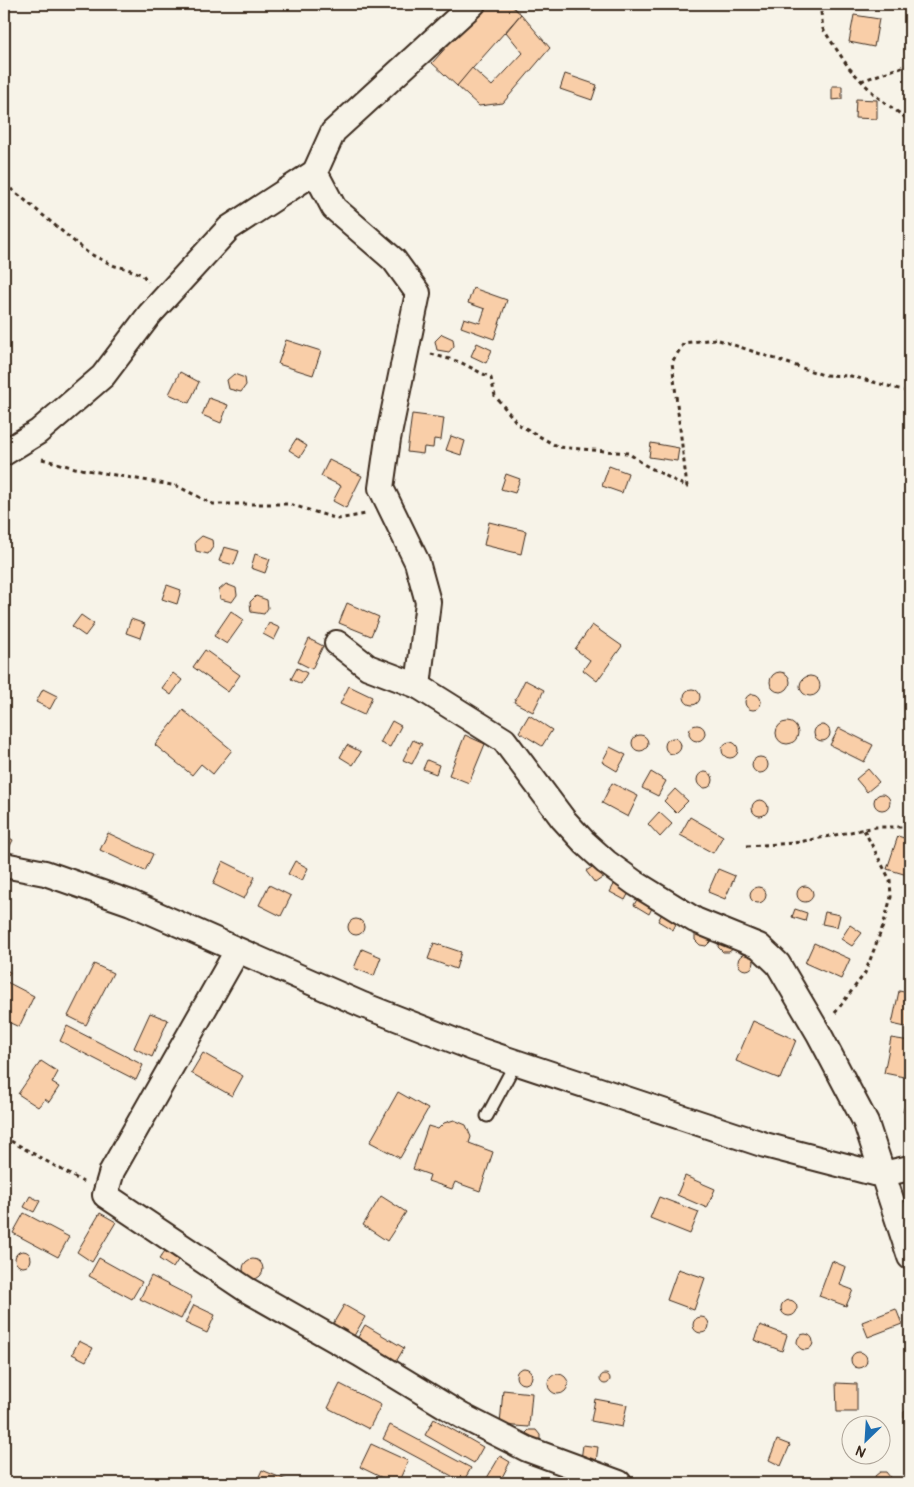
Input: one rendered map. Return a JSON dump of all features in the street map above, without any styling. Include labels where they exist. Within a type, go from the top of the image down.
[{"type":"street","points":[[5,452],[38,432],[103,376],[150,314],[229,228],[315,172],[333,132],[473,4]]},
{"type":"street","points":[[315,172],[334,208],[394,260],[418,293],[388,439],[381,488],[417,562],[428,602],[418,686]]},
{"type":"street","points":[[337,643],[368,667],[418,686],[504,740],[563,819],[606,862],[635,883],[694,920],[759,946],[778,964],[819,1034],[866,1123],[910,1257]]},
{"type":"street","points":[[4,864],[45,873],[131,903],[236,951],[372,1009],[473,1048],[765,1145],[873,1173],[883,1174],[910,1168]]},
{"type":"street","points":[[236,951],[112,1171],[105,1195],[247,1290],[360,1354],[462,1416],[527,1449],[619,1483]]},
{"type":"lane","points":[[487,1116],[516,1062]]},
{"type":"path","points":[[820,4],[823,29],[849,68],[876,96],[910,121]]},
{"type":"path","points":[[861,81],[910,64]]},
{"type":"path","points":[[4,185],[14,191],[88,254],[115,266],[143,275],[149,283],[150,314]]},
{"type":"path","points":[[407,348],[460,362],[491,378],[495,396],[518,424],[558,447],[628,453],[687,487],[672,362],[684,343],[716,339],[823,375],[851,376],[910,392]]},
{"type":"path","points":[[5,452],[75,468],[176,486],[212,504],[289,504],[338,519],[392,509]]},
{"type":"path","points":[[747,846],[794,843],[876,827],[910,827]]},
{"type":"path","points":[[819,1034],[865,973],[883,926],[891,897],[890,880],[864,830]]},
{"type":"path","points":[[4,1137],[105,1195]]},
{"type":"building","points":[[485,4],[509,4],[521,14],[457,86],[432,63]]},
{"type":"building","points":[[521,14],[550,48],[503,103],[479,106],[457,86],[472,68],[492,86],[523,53],[506,32]]},
{"type":"building","points":[[854,15],[879,19],[874,47],[849,42]]},
{"type":"building","points":[[565,74],[597,85],[592,100],[560,89]]},
{"type":"building","points":[[832,86],[842,86],[842,99],[832,100]]},
{"type":"building","points":[[856,99],[877,100],[877,119],[855,118]]},
{"type":"building","points":[[473,288],[507,300],[494,339],[461,327],[464,318],[480,323],[485,309],[468,303]]},
{"type":"building","points":[[442,334],[453,339],[454,346],[449,352],[437,350],[435,341]]},
{"type":"building","points":[[286,340],[321,351],[313,375],[278,364]]},
{"type":"building","points":[[477,343],[492,350],[486,363],[471,356]]},
{"type":"building","points":[[180,372],[199,382],[189,403],[169,394]]},
{"type":"building","points":[[234,374],[245,378],[246,385],[241,392],[229,389],[227,380]]},
{"type":"building","points":[[209,398],[228,405],[221,423],[202,415]]},
{"type":"building","points":[[412,414],[444,418],[441,440],[434,439],[433,448],[424,447],[423,454],[407,452]]},
{"type":"building","points":[[451,436],[465,441],[461,455],[446,450]]},
{"type":"building","points":[[296,439],[307,446],[300,457],[289,450]]},
{"type":"building","points":[[651,443],[679,448],[677,461],[649,457]]},
{"type":"building","points":[[329,460],[362,476],[346,508],[333,501],[341,486],[321,476]]},
{"type":"building","points":[[609,466],[628,473],[622,493],[602,486]]},
{"type":"building","points":[[506,474],[520,479],[515,493],[501,489]]},
{"type":"building","points":[[489,522],[526,531],[521,554],[484,545]]},
{"type":"building","points":[[202,536],[212,540],[213,547],[208,554],[196,551],[195,542]]},
{"type":"building","points":[[224,547],[239,551],[234,565],[219,561]]},
{"type":"building","points":[[255,554],[270,559],[265,573],[251,568]]},
{"type":"building","points":[[226,584],[236,588],[237,595],[232,602],[220,599],[219,590]]},
{"type":"building","points":[[167,585],[181,590],[177,604],[162,599]]},
{"type":"building","points":[[256,596],[267,600],[268,608],[264,614],[251,612],[250,602]]},
{"type":"building","points":[[347,603],[379,617],[371,636],[339,623]]},
{"type":"building","points":[[231,611],[244,620],[227,644],[214,636]]},
{"type":"building","points":[[81,615],[94,624],[85,636],[72,627]]},
{"type":"building","points":[[131,619],[145,624],[140,638],[126,633]]},
{"type":"building","points":[[269,623],[280,628],[274,640],[263,634]]},
{"type":"building","points":[[592,625],[622,646],[597,681],[583,670],[590,660],[575,649]]},
{"type":"building","points":[[309,639],[323,646],[312,669],[298,662]]},
{"type":"building","points":[[205,650],[240,675],[228,692],[193,667]]},
{"type":"building","points":[[297,668],[307,673],[301,684],[291,679]]},
{"type":"building","points":[[780,672],[787,675],[790,682],[787,689],[780,692],[773,689],[770,682],[773,675]]},
{"type":"building","points":[[173,673],[182,680],[171,695],[162,688]]},
{"type":"building","points":[[810,676],[817,679],[820,686],[817,693],[810,696],[803,693],[800,686],[803,679]]},
{"type":"building","points":[[525,680],[544,690],[533,712],[514,702]]},
{"type":"building","points":[[349,686],[372,697],[364,715],[340,704]]},
{"type":"building","points":[[43,689],[57,696],[50,709],[36,702]]},
{"type":"building","points":[[689,689],[695,689],[700,694],[698,703],[689,705],[684,700],[684,694]]},
{"type":"building","points":[[750,694],[756,694],[761,699],[759,708],[750,710],[745,705],[745,699]]},
{"type":"building","points":[[183,710],[232,750],[213,774],[201,764],[192,775],[155,745]]},
{"type":"building","points":[[529,715],[552,730],[542,746],[519,732]]},
{"type":"building","points":[[392,721],[401,726],[390,747],[380,743]]},
{"type":"building","points":[[787,722],[795,725],[798,733],[795,741],[787,744],[779,741],[776,733],[779,725]]},
{"type":"building","points":[[694,725],[700,725],[705,730],[703,739],[694,741],[689,736],[689,730]]},
{"type":"building","points":[[819,725],[825,725],[830,730],[828,739],[819,741],[814,736],[814,730]]},
{"type":"building","points":[[839,728],[873,745],[864,762],[830,745]]},
{"type":"building","points":[[465,735],[485,744],[469,783],[449,775]]},
{"type":"building","points":[[637,735],[643,735],[648,740],[646,749],[637,751],[632,746],[632,740]]},
{"type":"building","points":[[670,738],[676,738],[681,743],[679,752],[670,754],[665,749],[665,743]]},
{"type":"building","points":[[413,740],[422,744],[412,764],[403,760]]},
{"type":"building","points":[[727,742],[733,742],[738,747],[736,756],[727,758],[722,753],[722,747]]},
{"type":"building","points":[[347,745],[361,752],[353,765],[340,757]]},
{"type":"building","points":[[610,747],[626,755],[617,771],[602,762]]},
{"type":"building","points":[[757,757],[763,757],[768,762],[766,771],[757,773],[752,768],[752,762]]},
{"type":"building","points":[[427,760],[439,765],[436,774],[423,769]]},
{"type":"building","points":[[868,769],[879,782],[867,792],[856,779]]},
{"type":"building","points":[[651,772],[666,781],[658,796],[642,788]]},
{"type":"building","points":[[702,772],[708,772],[713,777],[711,786],[702,788],[697,783],[697,777]]},
{"type":"building","points":[[612,783],[638,796],[628,817],[602,803]]},
{"type":"building","points":[[675,789],[688,801],[676,813],[664,801]]},
{"type":"building","points":[[879,794],[885,794],[890,799],[888,808],[879,810],[874,805],[874,799]]},
{"type":"building","points":[[757,800],[763,800],[768,805],[766,814],[757,816],[752,811],[752,805]]},
{"type":"building","points":[[659,812],[672,824],[660,837],[648,824]]},
{"type":"building","points":[[690,817],[723,836],[713,853],[680,835]]},
{"type":"building","points":[[108,833],[153,854],[145,871],[100,850]]},
{"type":"building","points":[[4,835],[13,840],[8,850],[4,848]]},
{"type":"building","points":[[898,836],[910,840],[910,870],[908,869],[907,875],[887,869]]},
{"type":"building","points":[[223,861],[255,877],[244,899],[213,884]]},
{"type":"building","points":[[295,861],[308,868],[302,881],[288,874]]},
{"type":"building","points":[[600,862],[609,873],[595,883],[586,871]]},
{"type":"building","points":[[718,869],[735,876],[725,899],[708,892]]},
{"type":"building","points":[[618,877],[633,885],[625,900],[610,892]]},
{"type":"building","points":[[269,885],[291,896],[281,916],[259,905]]},
{"type":"building","points":[[802,886],[808,886],[813,891],[811,900],[802,902],[797,897],[797,891]]},
{"type":"building","points":[[755,887],[761,887],[766,892],[764,901],[755,903],[750,898],[750,892]]},
{"type":"building","points":[[642,890],[657,898],[649,914],[634,905]]},
{"type":"building","points":[[666,906],[681,914],[673,930],[658,921]]},
{"type":"building","points":[[795,909],[807,913],[805,921],[792,917]]},
{"type":"building","points":[[825,912],[840,915],[837,927],[822,924]]},
{"type":"building","points":[[353,919],[359,919],[364,924],[362,933],[353,935],[348,930],[348,924]]},
{"type":"building","points":[[850,925],[862,933],[852,946],[841,939]]},
{"type":"building","points":[[700,929],[712,935],[711,941],[706,946],[700,945],[695,940],[695,934]]},
{"type":"building","points":[[719,941],[734,948],[729,952],[723,952],[718,947]]},
{"type":"building","points":[[434,943],[461,952],[456,969],[428,959]]},
{"type":"building","points":[[814,943],[850,959],[841,979],[805,963]]},
{"type":"building","points":[[362,949],[381,957],[374,976],[354,968]]},
{"type":"building","points":[[743,954],[749,954],[754,959],[752,968],[743,970],[738,965],[738,959]]},
{"type":"building","points":[[94,964],[113,973],[86,1025],[68,1016]]},
{"type":"building","points":[[4,969],[10,972],[5,981],[34,996],[19,1027],[4,1020]]},
{"type":"building","points":[[899,991],[910,993],[910,1028],[892,1024]]},
{"type":"building","points":[[150,1013],[168,1020],[152,1057],[134,1048]]},
{"type":"building","points":[[753,1021],[796,1040],[780,1079],[736,1061]]},
{"type":"building","points":[[67,1026],[143,1065],[136,1080],[60,1041]]},
{"type":"building","points":[[891,1038],[910,1041],[904,1077],[884,1073]]},
{"type":"building","points":[[203,1053],[243,1076],[232,1096],[191,1073]]},
{"type":"building","points":[[41,1061],[58,1072],[52,1083],[59,1087],[49,1102],[45,1099],[38,1107],[18,1094]]},
{"type":"building","points":[[910,1086],[910,1114],[903,1112]]},
{"type":"building","points":[[398,1092],[428,1109],[400,1158],[370,1142]]},
{"type":"building","points":[[454,1120],[466,1125],[471,1137],[469,1143],[493,1152],[480,1191],[455,1182],[452,1189],[428,1181],[430,1175],[413,1169],[428,1126],[438,1129],[444,1123]]},
{"type":"building","points":[[685,1176],[715,1189],[707,1208],[677,1195]]},
{"type":"building","points":[[30,1196],[40,1201],[34,1212],[24,1207]]},
{"type":"building","points":[[381,1196],[406,1212],[387,1241],[363,1225]]},
{"type":"building","points":[[659,1197],[699,1212],[690,1234],[650,1218]]},
{"type":"building","points":[[24,1213],[69,1237],[58,1257],[13,1233]]},
{"type":"building","points":[[100,1213],[116,1222],[92,1262],[77,1252]]},
{"type":"building","points":[[23,1251],[31,1259],[23,1267],[15,1259]]},
{"type":"building","points":[[165,1251],[178,1260],[173,1268],[159,1259]]},
{"type":"building","points":[[99,1258],[142,1282],[132,1299],[89,1276]]},
{"type":"building","points":[[249,1259],[257,1259],[263,1265],[263,1273],[257,1279],[249,1279],[243,1273],[243,1265]]},
{"type":"building","points":[[832,1261],[846,1267],[840,1285],[853,1290],[846,1306],[819,1296]]},
{"type":"building","points":[[678,1269],[705,1278],[694,1310],[667,1300]]},
{"type":"building","points":[[151,1276],[192,1297],[181,1319],[140,1299]]},
{"type":"building","points":[[786,1300],[792,1300],[797,1305],[795,1314],[786,1316],[781,1311],[781,1305]]},
{"type":"building","points":[[194,1305],[215,1315],[207,1333],[185,1323]]},
{"type":"building","points":[[344,1305],[365,1317],[351,1341],[330,1329]]},
{"type":"building","points":[[896,1309],[902,1324],[868,1337],[862,1322]]},
{"type":"building","points":[[698,1317],[704,1317],[709,1322],[707,1331],[698,1333],[693,1328],[693,1322]]},
{"type":"building","points":[[365,1325],[404,1348],[393,1367],[354,1344]]},
{"type":"building","points":[[760,1325],[787,1335],[782,1351],[754,1340]]},
{"type":"building","points":[[802,1334],[808,1334],[813,1339],[811,1348],[802,1350],[797,1345],[797,1339]]},
{"type":"building","points":[[79,1341],[93,1348],[86,1361],[72,1354]]},
{"type":"building","points":[[856,1352],[862,1352],[867,1357],[865,1366],[856,1368],[851,1363],[851,1357]]},
{"type":"building","points":[[521,1368],[527,1368],[532,1373],[530,1382],[521,1384],[516,1379],[516,1373]]},
{"type":"building","points":[[558,1374],[565,1377],[568,1384],[565,1391],[558,1394],[551,1391],[548,1384],[551,1377]]},
{"type":"building","points":[[605,1374],[610,1379],[605,1384],[600,1379]]},
{"type":"building","points":[[836,1383],[857,1384],[857,1412],[837,1412]]},
{"type":"building","points":[[340,1384],[381,1405],[369,1429],[328,1408]]},
{"type":"building","points":[[503,1390],[532,1393],[529,1427],[500,1425]]},
{"type":"building","points":[[595,1399],[627,1405],[622,1427],[591,1421]]},
{"type":"building","points":[[909,1408],[910,1423],[904,1418],[904,1412]]},
{"type":"building","points":[[434,1419],[483,1447],[474,1463],[425,1435]]},
{"type":"building","points":[[390,1425],[471,1468],[463,1482],[383,1439]]},
{"type":"building","points":[[529,1430],[536,1430],[540,1435],[540,1442],[524,1435]]},
{"type":"building","points":[[777,1440],[790,1445],[781,1466],[769,1460]]},
{"type":"building","points":[[371,1444],[408,1461],[398,1483],[393,1483],[360,1467]]},
{"type":"building","points":[[583,1445],[598,1447],[596,1462],[581,1460]]},
{"type":"building","points":[[500,1456],[510,1462],[499,1483],[484,1483]]},
{"type":"building","points":[[262,1470],[293,1483],[256,1483]]},
{"type":"building","points":[[880,1472],[886,1472],[890,1477],[890,1483],[876,1483],[875,1476]]}]
